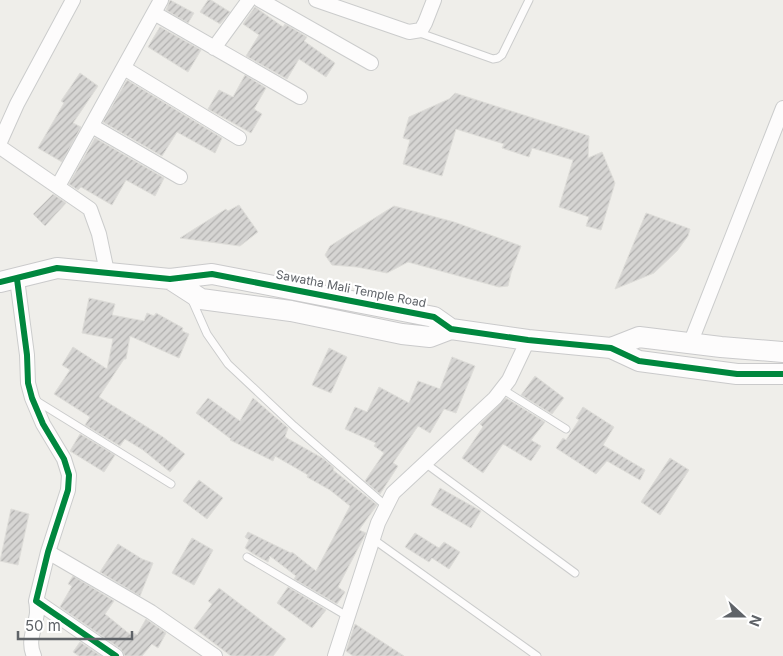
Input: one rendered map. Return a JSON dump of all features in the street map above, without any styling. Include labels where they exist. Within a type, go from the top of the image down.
[{"type":"street","points":[[0,142],[17,104],[73,0]]},
{"type":"street","points":[[58,186],[161,0]]},
{"type":"street","points":[[214,48],[249,0]]},
{"type":"street","points":[[260,0],[371,63]]},
{"type":"street","points":[[316,0],[409,32],[421,30],[434,0]]},
{"type":"street","points":[[154,13],[300,97]]},
{"type":"street","points":[[124,68],[239,138]]},
{"type":"street","points":[[690,344],[783,108]]},
{"type":"street","points":[[92,126],[180,177]]},
{"type":"street","points":[[0,147],[90,209],[99,234],[107,272]]},
{"type":"street","name":"Sawatha Mali Temple Road","points":[[9,280],[56,268],[170,279],[212,274],[434,317],[451,329],[528,340],[611,348],[639,361],[736,374],[783,374]]},
{"type":"street","name":"Sawatha Mali Temple Road","points":[[170,279],[200,298],[291,311],[402,334],[430,337],[451,329]]},
{"type":"street","points":[[9,280],[27,356],[28,383],[32,398],[43,424],[64,460],[69,475],[68,490],[48,552],[36,601],[37,614],[30,642],[34,656]]},
{"type":"street","name":"Sawatha Mali Temple Road","points":[[611,348],[639,337],[690,344],[783,352]]},
{"type":"street","points":[[338,654],[347,616],[372,538],[393,493],[495,398],[509,380],[528,340]]},
{"type":"street","points":[[48,552],[152,612],[215,656]]},
{"type":"street","points":[[36,601],[116,656]]},
{"type":"lane","points":[[416,32],[493,59],[498,58],[502,54],[529,0]]},
{"type":"lane","points":[[188,291],[207,334],[228,364],[294,426],[386,506]]},
{"type":"lane","points":[[502,389],[566,429]]},
{"type":"lane","points":[[32,398],[171,484]]},
{"type":"lane","points":[[425,463],[575,573]]},
{"type":"lane","points":[[372,538],[537,656]]},
{"type":"lane","points":[[247,557],[347,616]]},
{"type":"building","points":[[170,0],[194,13],[188,23],[166,10]]},
{"type":"building","points":[[208,0],[230,12],[220,24],[200,12]]},
{"type":"building","points":[[255,7],[283,27],[285,24],[307,37],[304,41],[335,63],[326,77],[299,59],[287,79],[246,56],[259,35],[243,24]]},
{"type":"building","points":[[160,27],[201,50],[188,72],[148,47]]},
{"type":"building","points":[[80,73],[98,86],[73,123],[81,127],[62,162],[38,148],[64,103],[61,101]]},
{"type":"building","points":[[245,75],[266,88],[254,109],[262,114],[251,133],[208,109],[219,90],[233,97]]},
{"type":"building","points":[[127,80],[222,138],[215,153],[177,132],[162,156],[103,122]]},
{"type":"building","points":[[455,93],[589,136],[588,158],[602,152],[615,183],[601,230],[586,226],[589,217],[559,207],[573,160],[532,148],[529,157],[502,148],[504,144],[456,129],[442,176],[403,164],[410,140],[403,138],[409,117],[449,99]]},
{"type":"building","points":[[95,138],[164,178],[155,196],[126,180],[112,205],[81,187],[78,190],[69,184]]},
{"type":"building","points":[[53,194],[66,203],[45,226],[33,214]]},
{"type":"building","points":[[239,205],[258,232],[240,246],[180,238],[226,209],[228,211]]},
{"type":"building","points":[[394,206],[454,222],[521,246],[508,286],[499,287],[408,262],[387,273],[357,267],[332,265],[325,255],[330,246]]},
{"type":"building","points":[[646,213],[690,229],[688,236],[677,251],[654,273],[615,289]]},
{"type":"building","points":[[89,298],[115,304],[112,315],[144,321],[147,313],[154,316],[156,313],[183,328],[182,331],[189,334],[179,358],[130,336],[126,359],[124,359],[99,397],[163,437],[185,454],[170,472],[143,450],[125,439],[120,446],[85,425],[90,417],[54,394],[70,370],[62,365],[73,347],[107,369],[113,339],[82,333]]},
{"type":"building","points":[[329,348],[347,357],[331,393],[312,385]]},
{"type":"building","points":[[452,357],[475,366],[456,413],[444,409],[430,433],[418,426],[393,463],[398,466],[380,494],[365,481],[384,453],[374,446],[376,443],[345,429],[355,407],[367,412],[379,387],[409,403],[418,381],[440,389]]},
{"type":"building","points":[[535,376],[564,398],[552,414],[521,395]]},
{"type":"building","points":[[208,398],[240,421],[253,398],[288,428],[285,437],[324,459],[334,468],[333,470],[377,505],[359,530],[366,533],[338,587],[345,592],[337,604],[294,579],[296,576],[270,556],[268,562],[245,548],[249,540],[245,537],[248,532],[292,552],[316,571],[350,506],[330,490],[307,477],[308,475],[275,456],[273,461],[230,440],[196,413]]},
{"type":"building","points":[[506,398],[545,422],[531,440],[541,446],[531,461],[503,444],[483,473],[462,458],[483,427],[480,424]]},
{"type":"building","points":[[583,407],[614,427],[603,445],[645,470],[640,480],[607,461],[596,474],[556,448],[563,438],[566,440],[579,420],[576,418]]},
{"type":"building","points":[[80,434],[115,455],[104,472],[70,451]]},
{"type":"building","points":[[670,458],[689,470],[660,515],[641,502]]},
{"type":"building","points":[[199,480],[223,498],[207,519],[183,501]]},
{"type":"building","points":[[440,488],[481,511],[471,528],[431,505]]},
{"type":"building","points":[[11,509],[29,514],[18,565],[0,561]]},
{"type":"building","points":[[415,533],[439,548],[444,542],[460,552],[449,569],[432,558],[429,562],[405,547]]},
{"type":"building","points":[[192,538],[213,550],[194,585],[172,573]]},
{"type":"building","points":[[118,544],[142,559],[153,563],[140,596],[100,572]]},
{"type":"building","points":[[73,576],[114,601],[105,614],[132,636],[134,633],[137,635],[146,619],[166,633],[158,648],[152,644],[142,656],[125,656],[121,649],[60,607],[72,586],[68,584]]},
{"type":"building","points":[[288,587],[326,610],[312,628],[277,603]]},
{"type":"building","points":[[219,588],[286,639],[273,656],[231,656],[194,628],[212,604],[208,601]]},
{"type":"building","points":[[355,624],[404,656],[353,656],[346,651]]},
{"type":"building","points":[[80,642],[101,656],[79,656],[73,652]]},
{"type":"cycle path","points":[[0,282],[57,268],[170,279],[212,274],[434,317],[451,329],[528,340],[611,348],[639,361],[737,374],[783,374]]},
{"type":"cycle path","points":[[17,279],[27,355],[28,383],[43,424],[64,459],[69,475],[68,490],[48,552],[36,601],[116,656]]}]
